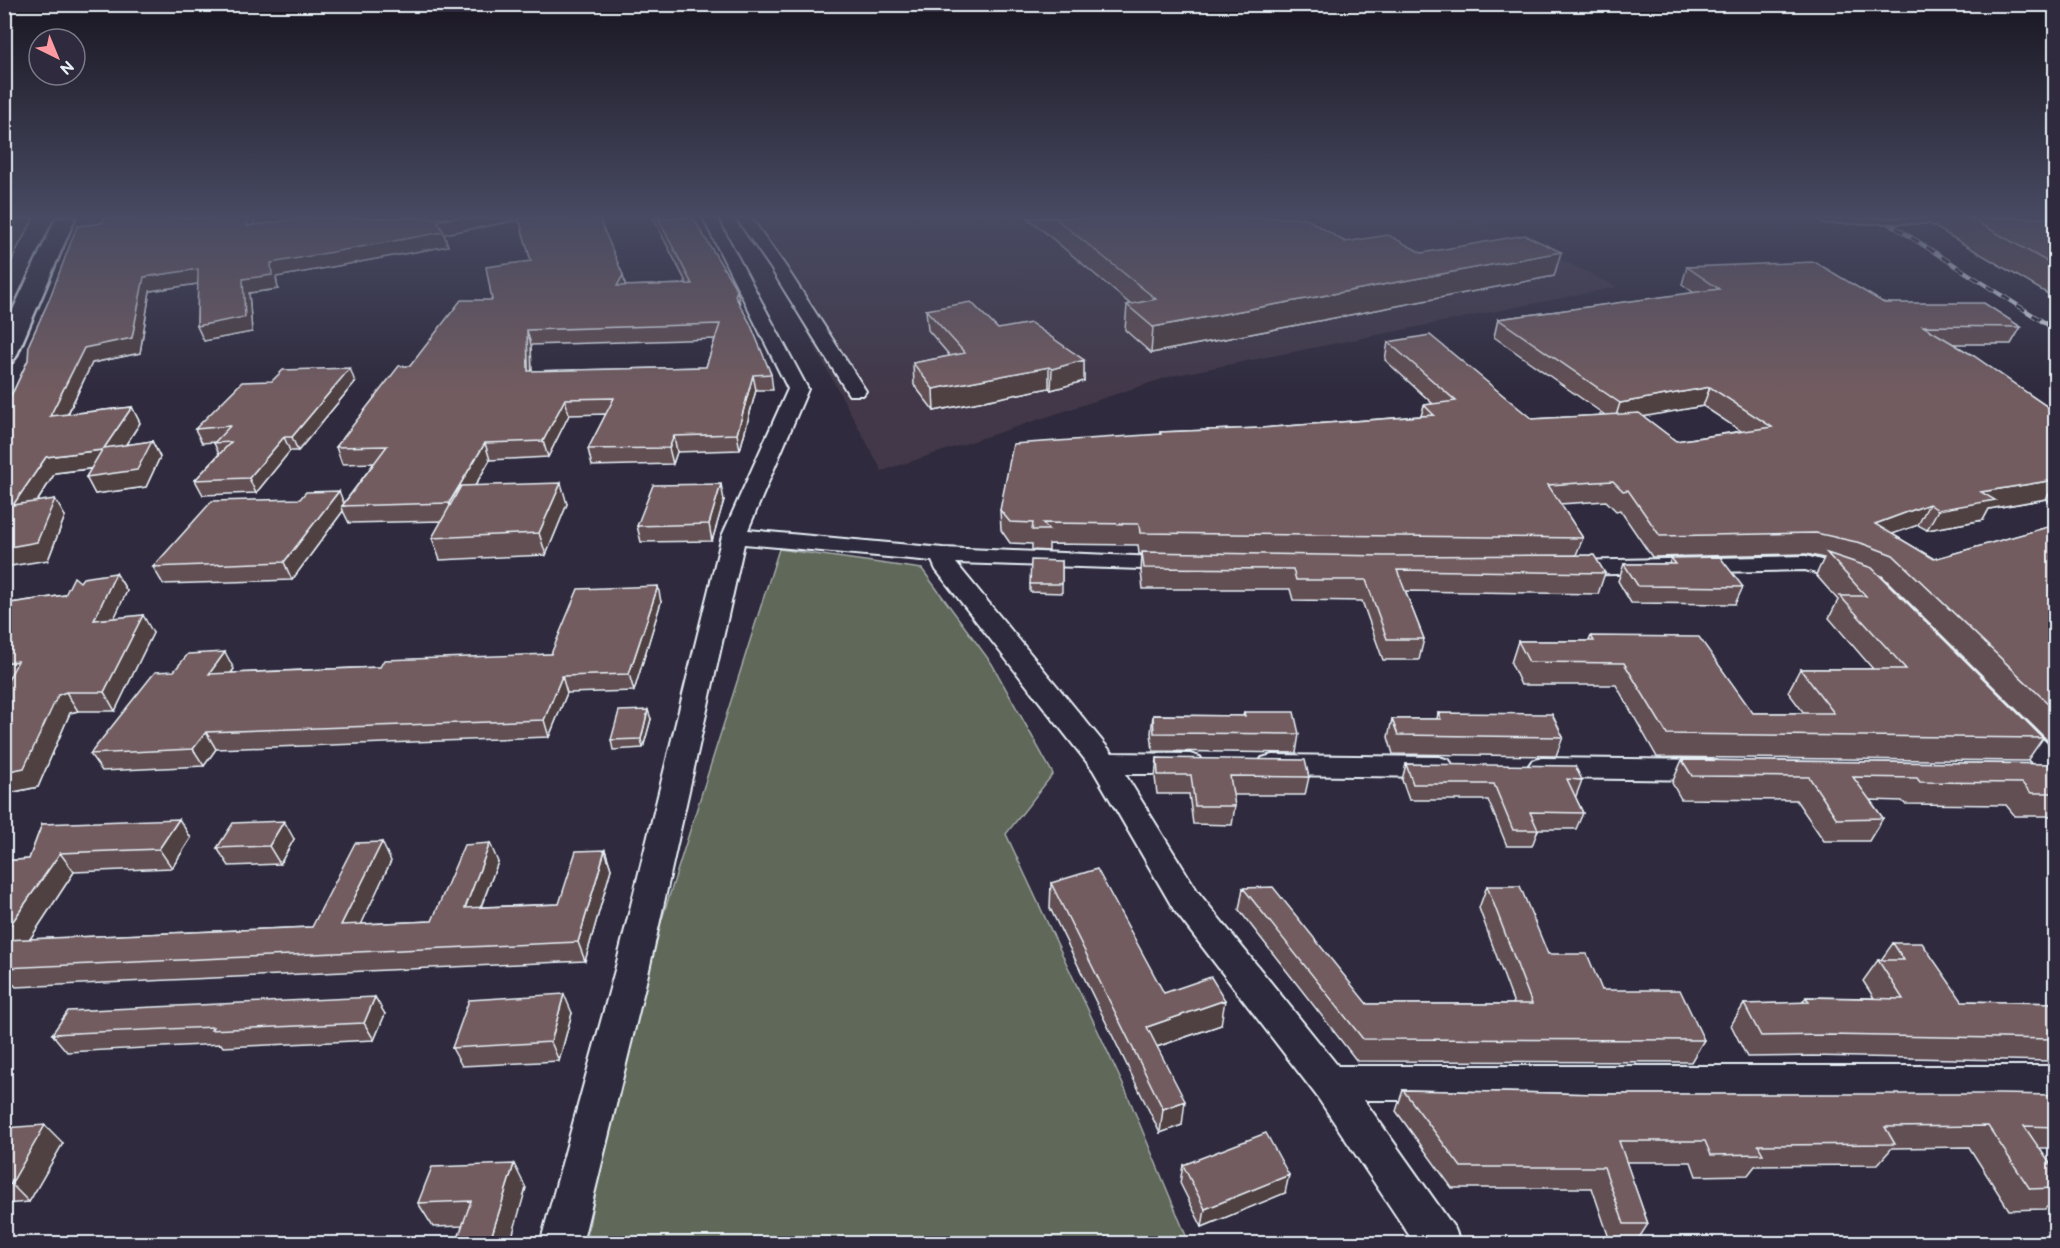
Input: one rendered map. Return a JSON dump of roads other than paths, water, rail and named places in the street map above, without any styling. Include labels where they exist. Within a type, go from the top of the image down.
[{"type":"main road","points":[[4,357],[39,276]]},
{"type":"street","points":[[561,1244],[632,970],[735,536],[798,389],[740,276]]},
{"type":"street","points":[[784,276],[856,391]]},
{"type":"street","points":[[735,536],[943,555],[1102,563],[1198,564]]},
{"type":"street","points":[[943,555],[944,565],[1104,763],[1186,901],[1329,1083],[1440,1244]]},
{"type":"street","points":[[1545,568],[1806,563],[1840,571],[1871,583]]},
{"type":"street","points":[[1997,711],[2055,772]]},
{"type":"street","points":[[1104,763],[1461,767]]},
{"type":"street","points":[[1520,768],[1734,770]]},
{"type":"street","points":[[2020,774],[2055,772]]},
{"type":"street","points":[[1329,1083],[2055,1083]]},
{"type":"railway","points":[[1972,276],[2056,330]]}]
